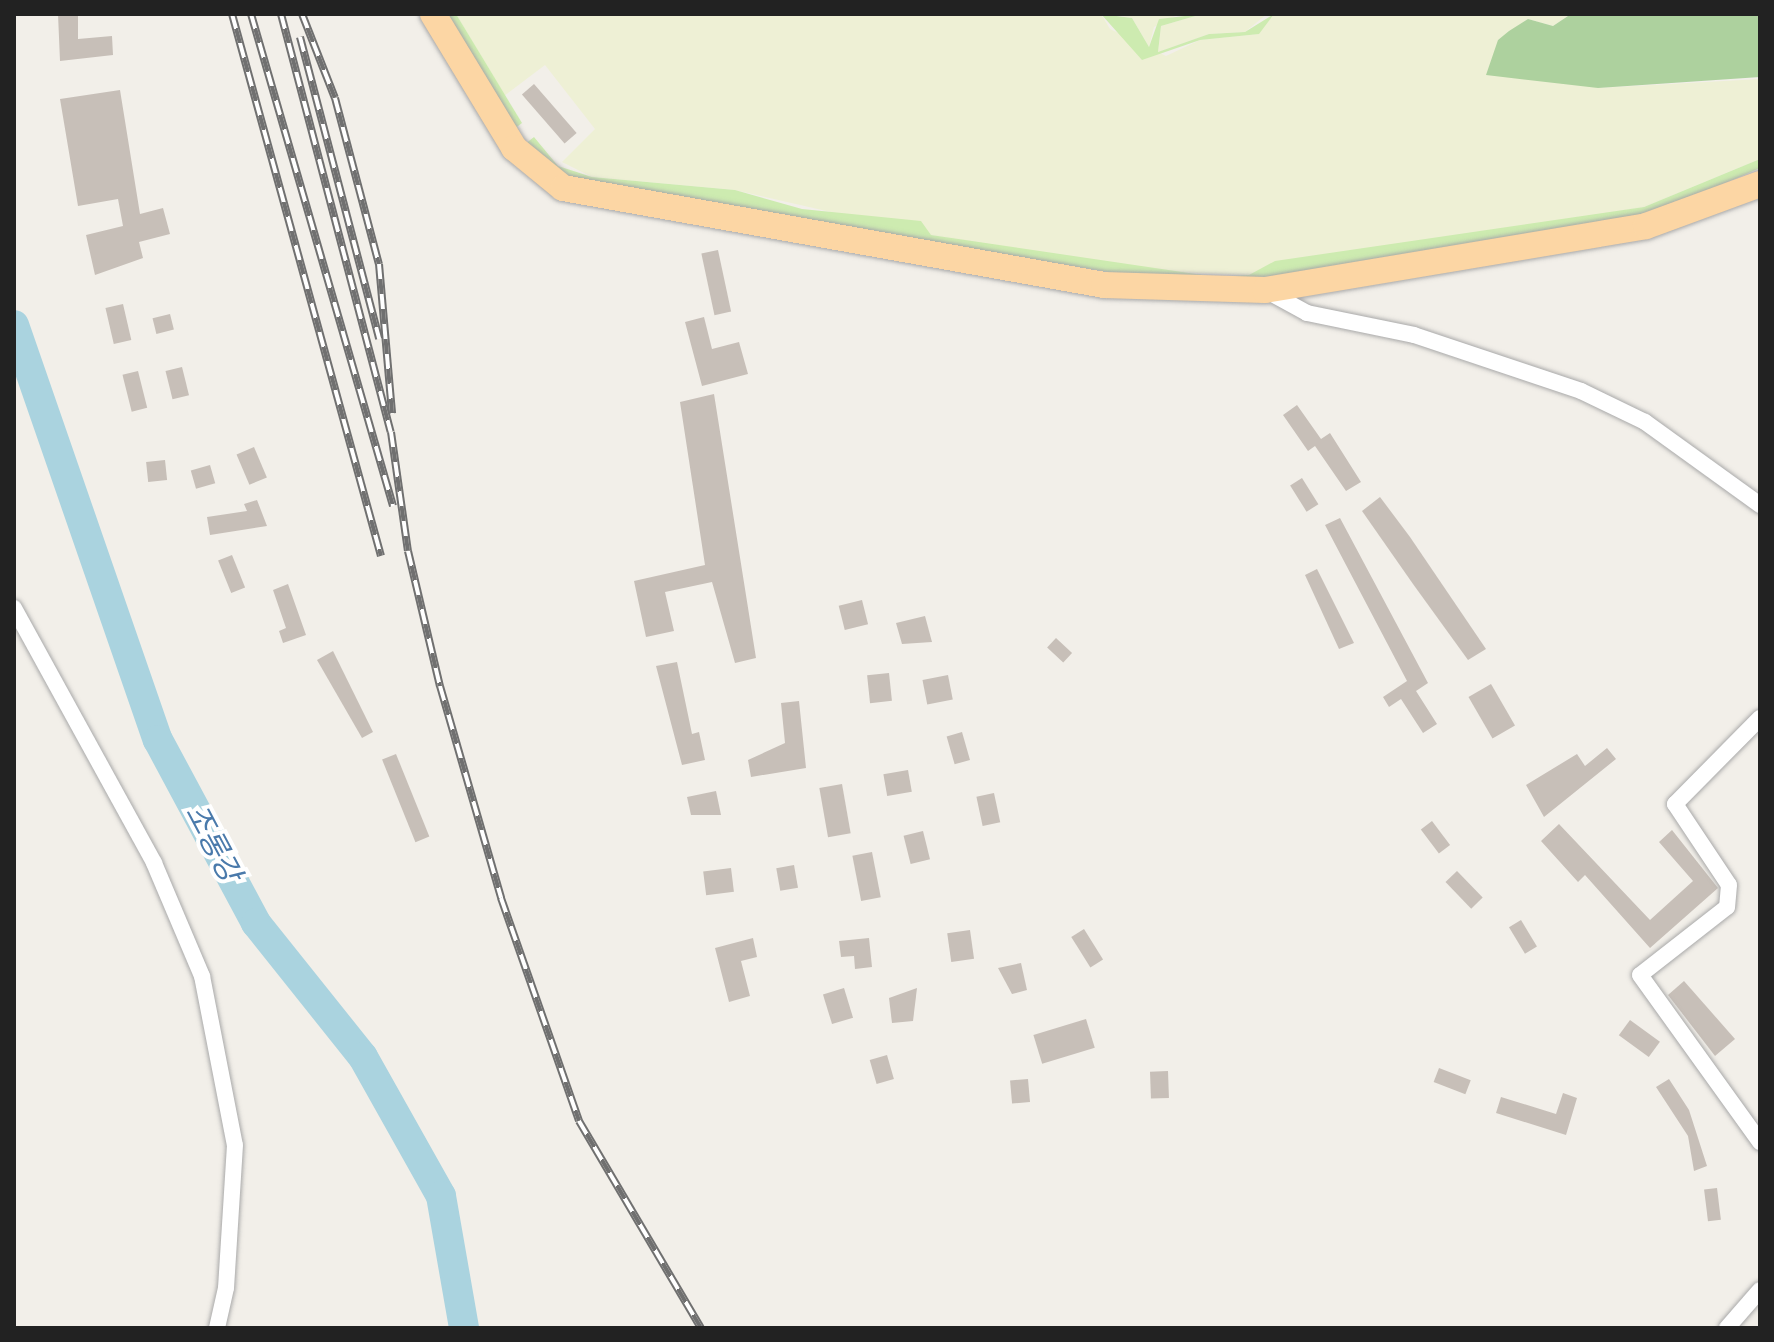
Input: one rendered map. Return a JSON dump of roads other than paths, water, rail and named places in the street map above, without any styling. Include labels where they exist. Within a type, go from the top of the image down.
[{"type":"main road","points":[[433,14],[514,148],[563,188],[1104,285],[1265,290],[1646,226],[1760,184]]},
{"type":"street","points":[[1265,290],[1307,313],[1414,335],[1581,391],[1645,422],[1760,505]]},
{"type":"street","points":[[14,608],[154,863],[202,976],[235,1145],[226,1288],[217,1328]]},
{"type":"street","points":[[1760,718],[1675,804],[1729,885],[1727,907],[1640,975],[1760,1142]]},
{"type":"street","points":[[1727,1328],[1760,1290]]},
{"type":"waterway","name":"조롱강","points":[[14,325],[158,740],[256,923],[363,1057],[441,1196],[464,1328]]},
{"type":"railway","points":[[232,14],[381,556]]},
{"type":"railway","points":[[251,14],[393,506]]},
{"type":"railway","points":[[281,14],[391,432],[408,551],[440,686],[501,898],[579,1121],[701,1328]]},
{"type":"railway","points":[[302,14],[335,98],[379,264],[392,413]]},
{"type":"railway","points":[[300,37],[379,339]]}]
